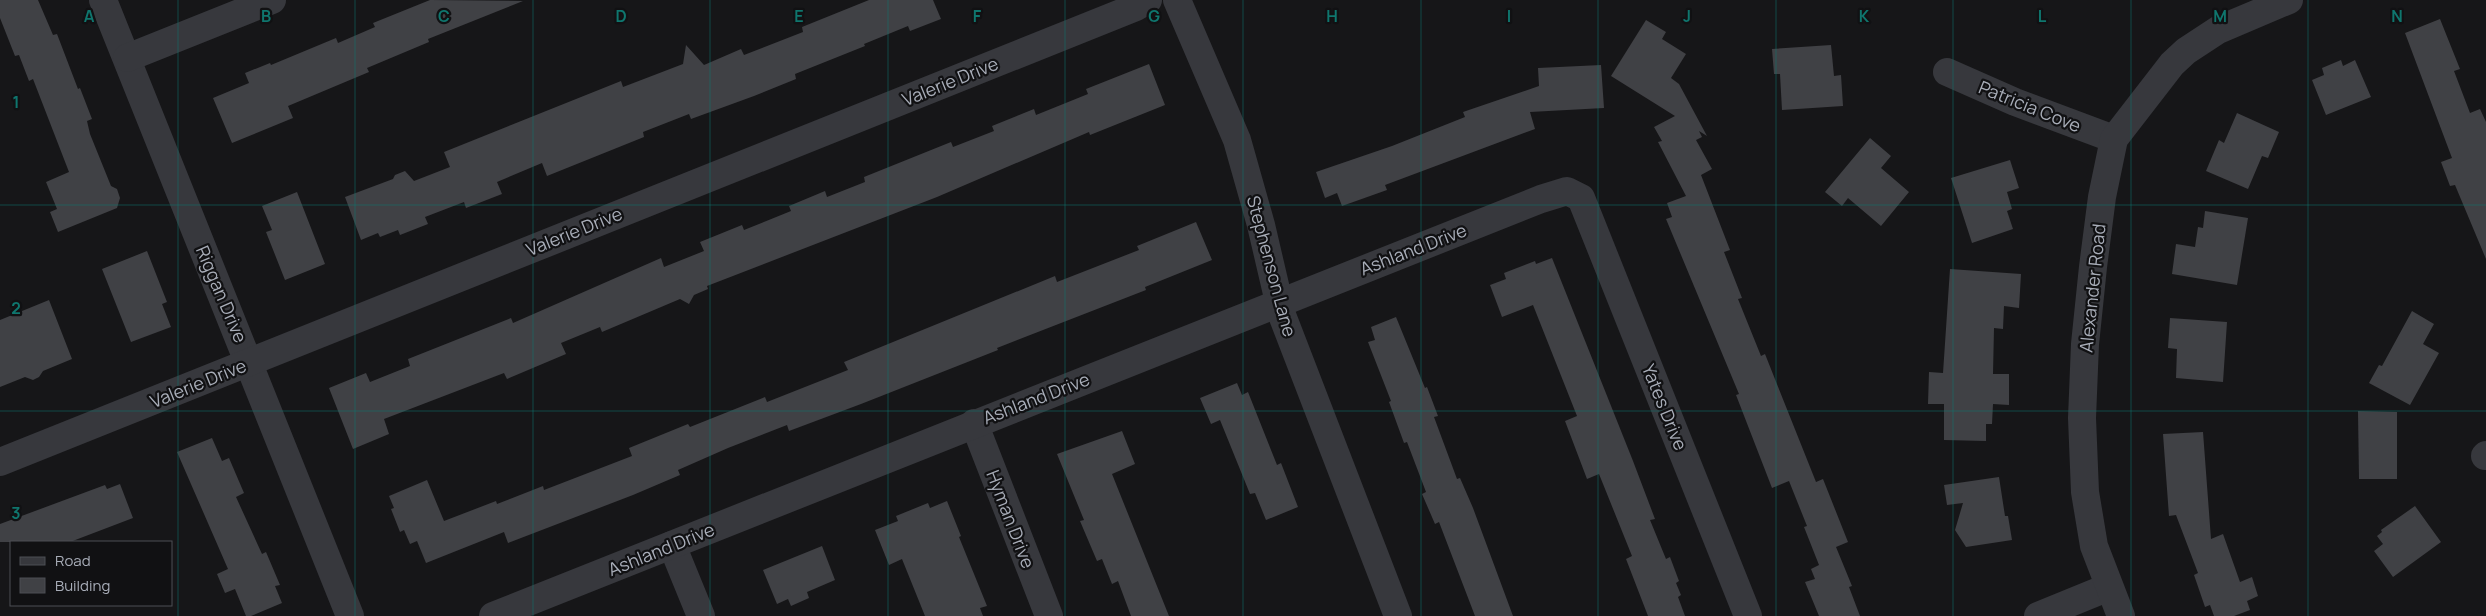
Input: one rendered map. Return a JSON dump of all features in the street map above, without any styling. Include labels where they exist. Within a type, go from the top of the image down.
[{"type":"street","name":"Riggan Drive","points":[[103,0],[202,248],[250,362],[350,616]]},
{"type":"street","points":[[127,58],[272,0]]},
{"type":"street","name":"Valerie Drive","points":[[0,462],[1127,11],[1148,0]]},
{"type":"street","name":"Stephenson Lane","points":[[1177,0],[1237,140],[1262,226],[1279,303],[1398,616]]},
{"type":"street","name":"Alexander Road","points":[[2121,616],[2094,546],[2085,492],[2082,418],[2085,344],[2092,276],[2102,197],[2114,139],[2172,64],[2186,51],[2218,30],[2288,0]]},
{"type":"street","name":"Patricia Cove","points":[[1947,72],[2015,102],[2114,139]]},
{"type":"street","name":"Ashland Drive","points":[[493,616],[1541,199],[1568,191],[1582,198]]},
{"type":"street","name":"Yates Drive","points":[[1582,198],[1748,616]]},
{"type":"street","name":"Hyman Drive","points":[[974,423],[1049,616]]},
{"type":"street","points":[[672,545],[701,616]]},
{"type":"street","points":[[2038,616],[2109,587]]},
{"type":"building","points":[[0,0],[38,0],[53,35],[57,34],[78,89],[80,88],[92,119],[87,121],[90,134],[111,186],[117,189],[120,198],[117,208],[58,232],[50,212],[57,209],[46,182],[69,172],[33,79],[29,81],[19,55],[15,56],[0,18]]},
{"type":"building","points":[[430,0],[523,1],[428,39],[429,42],[367,68],[369,72],[288,106],[293,118],[232,143],[213,98],[249,83],[245,73],[270,63],[271,65],[336,38],[338,43],[375,27],[373,23]]},
{"type":"building","points":[[869,0],[933,0],[941,19],[910,31],[908,26],[864,44],[865,46],[795,74],[796,79],[691,119],[689,114],[643,132],[644,137],[547,176],[542,163],[497,182],[502,194],[466,208],[464,202],[425,217],[428,224],[400,235],[398,230],[380,237],[378,233],[361,240],[345,197],[393,179],[395,175],[405,171],[414,181],[450,167],[444,152],[621,81],[623,87],[683,64],[686,45],[704,65],[741,49],[744,55],[803,32],[802,27]]},
{"type":"building","points":[[2440,19],[2460,69],[2454,71],[2470,113],[2480,109],[2486,122],[2486,259],[2455,185],[2450,186],[2441,162],[2452,158],[2405,33]]},
{"type":"building","points":[[1646,20],[1666,32],[1662,39],[1686,54],[1671,78],[1679,84],[1707,136],[1699,131],[1702,137],[1696,140],[1712,169],[1701,175],[1730,250],[1724,252],[1742,298],[1738,299],[1761,356],[1765,354],[1816,482],[1823,479],[1848,542],[1836,547],[1852,586],[1849,587],[1860,616],[1819,616],[1805,582],[1815,579],[1811,569],[1819,565],[1804,527],[1807,526],[1789,481],[1772,488],[1736,395],[1739,394],[1666,219],[1672,217],[1667,203],[1686,196],[1658,142],[1662,141],[1654,127],[1675,116],[1611,76]]},
{"type":"building","points":[[1831,45],[1834,76],[1841,75],[1843,106],[1782,110],[1780,74],[1774,74],[1772,49]]},
{"type":"building","points":[[2341,60],[2343,66],[2355,60],[2371,97],[2326,115],[2312,80],[2324,75],[2322,68]]},
{"type":"building","points":[[1149,64],[1165,105],[1090,135],[1089,132],[937,197],[707,286],[708,289],[694,295],[689,304],[680,299],[602,332],[600,327],[561,343],[566,354],[507,379],[504,373],[384,419],[389,434],[353,449],[329,388],[366,373],[370,382],[410,366],[408,359],[511,318],[513,323],[661,258],[664,267],[704,251],[700,242],[742,225],[744,230],[791,211],[789,206],[825,191],[827,197],[865,182],[864,177],[951,142],[953,147],[994,131],[992,126],[1034,109],[1036,115],[1088,94],[1086,89]]},
{"type":"building","points":[[1601,65],[1604,108],[1530,112],[1535,129],[1385,185],[1387,190],[1342,206],[1337,193],[1325,198],[1316,172],[1392,146],[1465,117],[1463,112],[1539,86],[1538,68]]},
{"type":"building","points":[[2237,113],[2279,132],[2268,158],[2262,156],[2248,189],[2206,171],[2219,140],[2224,143]]},
{"type":"building","points":[[1870,138],[1891,156],[1881,168],[1909,192],[1881,226],[1848,198],[1842,206],[1825,192]]},
{"type":"building","points":[[2010,160],[2019,188],[2007,192],[2012,209],[2007,211],[2013,229],[1972,243],[1951,178]]},
{"type":"building","points":[[297,192],[325,264],[285,280],[266,232],[272,230],[262,206]]},
{"type":"building","points":[[2205,211],[2248,218],[2237,285],[2172,274],[2176,244],[2195,247],[2198,227],[2203,228]]},
{"type":"building","points":[[1196,222],[1212,260],[1145,287],[1146,290],[861,404],[789,431],[787,425],[728,448],[678,470],[680,475],[508,543],[504,532],[426,563],[417,541],[410,544],[404,530],[400,532],[391,509],[394,508],[389,496],[427,480],[444,521],[496,501],[497,504],[543,486],[544,490],[632,456],[629,448],[688,424],[690,427],[765,397],[767,402],[848,370],[844,362],[1055,276],[1057,282],[1139,250],[1137,246]]},
{"type":"building","points":[[147,251],[167,302],[162,304],[171,327],[131,342],[102,269]]},
{"type":"building","points":[[1552,258],[1655,519],[1650,520],[1666,559],[1670,557],[1679,581],[1676,583],[1681,595],[1678,597],[1685,616],[1648,616],[1626,559],[1632,556],[1599,474],[1587,479],[1565,421],[1577,416],[1533,305],[1502,317],[1490,285],[1506,279],[1504,273],[1535,261],[1536,264]]},
{"type":"building","points":[[1950,269],[2021,274],[2019,308],[2004,306],[2003,329],[1994,328],[1993,374],[2009,374],[2009,405],[1993,404],[1992,424],[1986,424],[1986,441],[1944,440],[1944,404],[1928,404],[1929,372],[1943,373]]},
{"type":"building","points":[[49,300],[72,359],[43,371],[39,377],[33,380],[25,377],[0,387],[0,320]]},
{"type":"building","points":[[2412,311],[2434,324],[2423,344],[2439,353],[2410,405],[2369,383],[2379,365],[2382,366]]},
{"type":"building","points":[[1396,317],[1425,388],[1427,387],[1438,416],[1434,417],[1457,479],[1460,478],[1473,508],[1513,616],[1475,616],[1439,522],[1435,524],[1422,494],[1426,492],[1407,442],[1404,443],[1389,402],[1391,401],[1368,342],[1375,340],[1371,327]]},
{"type":"building","points":[[2170,318],[2227,322],[2223,382],[2176,378],[2177,349],[2168,348]]},
{"type":"building","points":[[1237,383],[1242,395],[1248,392],[1277,465],[1281,463],[1298,507],[1266,520],[1255,493],[1250,494],[1220,420],[1211,424],[1200,398]]},
{"type":"building","points":[[2358,411],[2397,412],[2397,479],[2359,479]]},
{"type":"building","points":[[1122,431],[1135,464],[1112,474],[1169,616],[1131,616],[1118,581],[1112,584],[1102,559],[1097,561],[1080,521],[1084,520],[1057,454]]},
{"type":"building","points":[[2203,432],[2211,539],[2223,534],[2240,582],[2252,577],[2258,596],[2247,601],[2250,610],[2234,616],[2214,616],[2210,605],[2205,607],[2194,575],[2198,573],[2176,515],[2169,516],[2163,434]]},
{"type":"building","points":[[212,438],[222,461],[229,458],[244,493],[236,497],[262,554],[266,552],[280,585],[275,586],[282,603],[251,616],[246,616],[235,589],[225,593],[217,574],[228,569],[177,452]]},
{"type":"building","points":[[1999,477],[2005,516],[2008,516],[2012,540],[1966,547],[1955,530],[1963,503],[1947,505],[1944,485]]},
{"type":"building","points":[[120,484],[133,518],[73,541],[0,542],[0,524],[105,485],[107,489]]},
{"type":"building","points":[[947,501],[961,536],[959,537],[987,606],[980,608],[983,616],[925,616],[902,559],[889,565],[875,530],[898,521],[896,516],[928,503],[930,508]]},
{"type":"building","points":[[2415,506],[2441,542],[2393,577],[2374,551],[2383,544],[2377,536],[2382,532],[2381,530]]},
{"type":"building","points":[[822,546],[835,580],[807,592],[809,598],[791,606],[788,599],[777,604],[763,570]]}]
